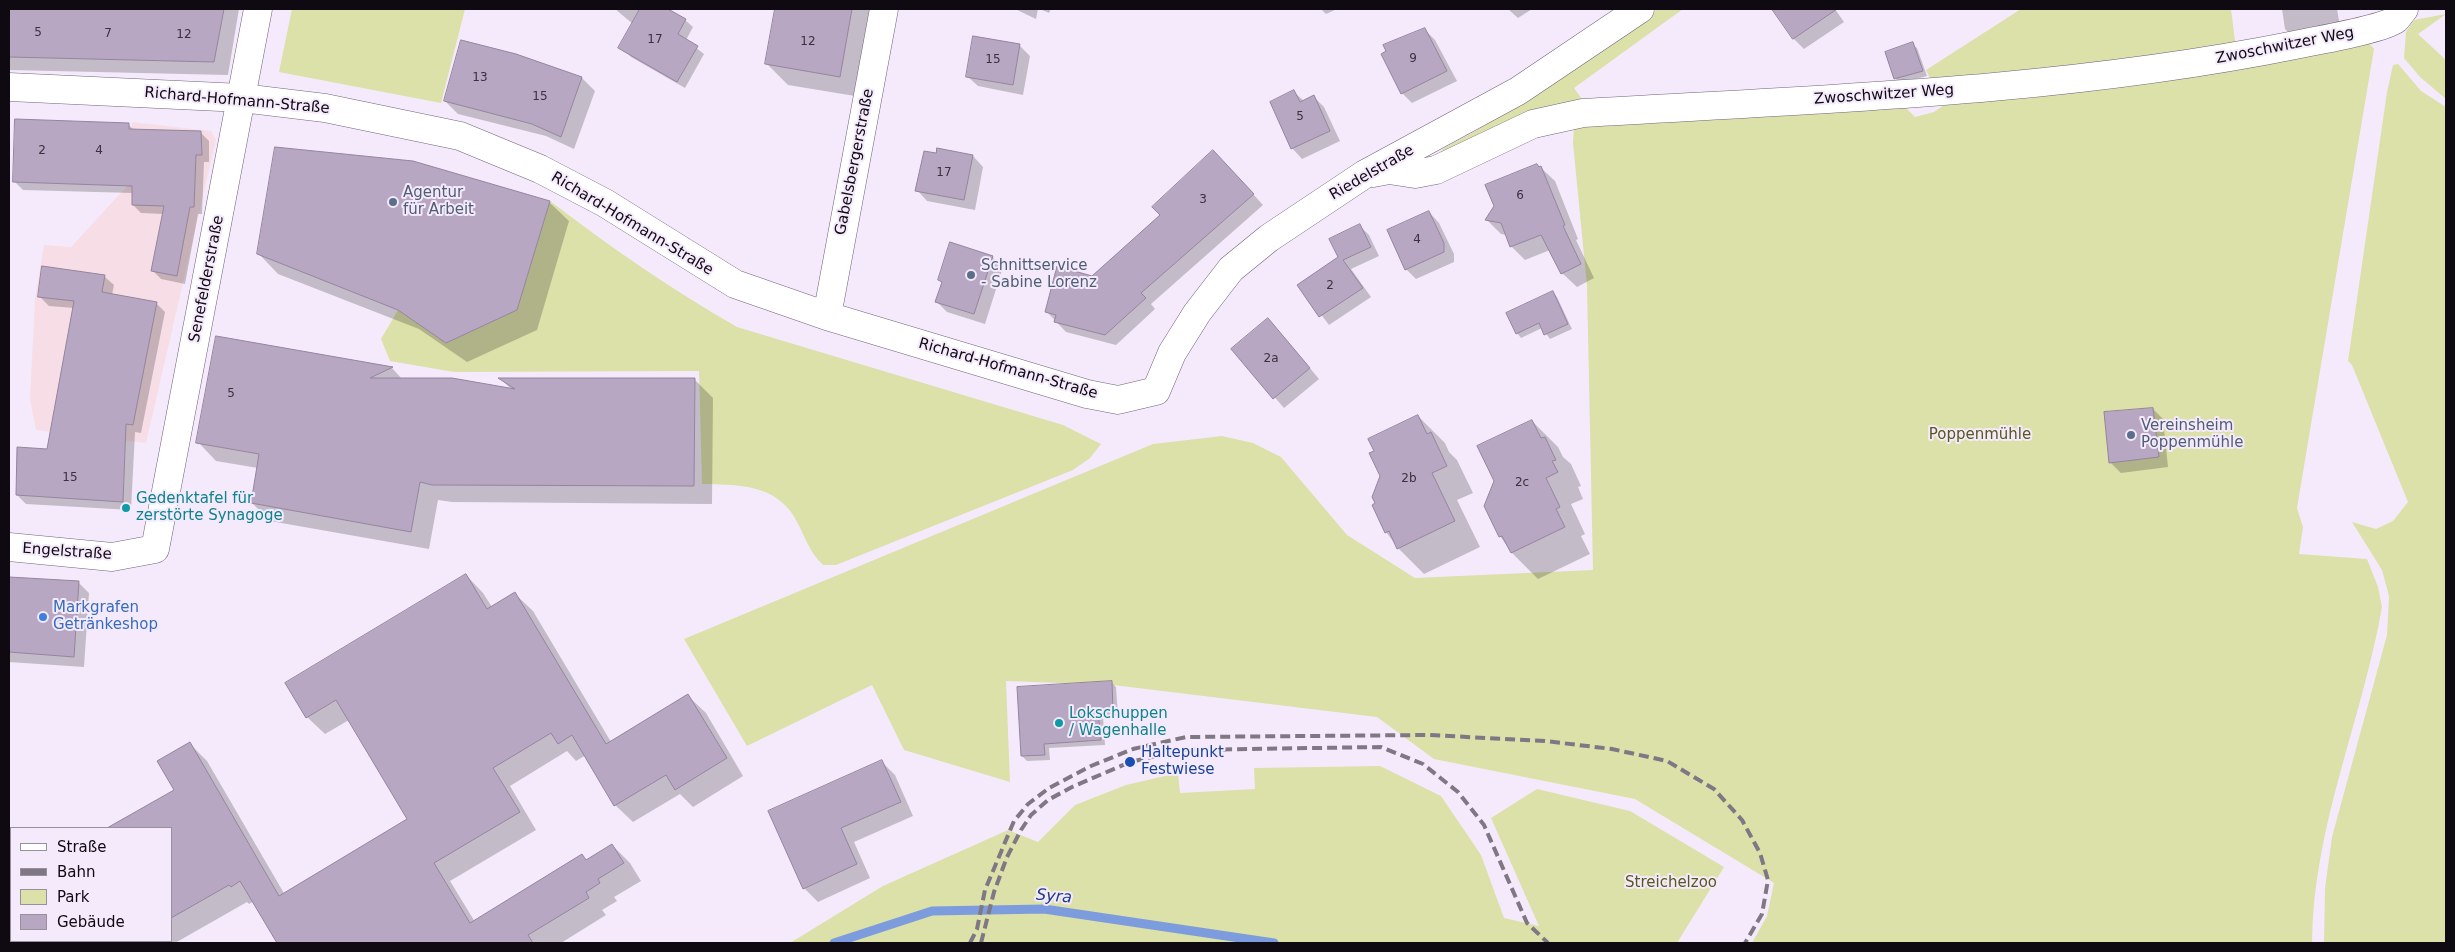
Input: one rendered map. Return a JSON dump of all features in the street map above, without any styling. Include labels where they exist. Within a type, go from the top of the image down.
[{"type":"street","name":"Senefelderstraße","points":[[155,550],[258,9]]},
{"type":"street","name":"Gabelsbergerstraße","points":[[827,316],[884,9]]},
{"type":"street","name":"Riedelstraße","points":[[1156,391],[1172,352],[1197,313],[1231,270],[1270,238],[1365,174],[1518,91],[1640,9]]},
{"type":"street","name":"Zwoschwitzer Weg","points":[[1365,174],[1389,170],[1415,174],[1436,170],[1533,124],[1583,113],[1923,93],[2124,74],[2245,55],[2353,33],[2396,20],[2404,9]]},
{"type":"street","name":"Richard-Hofmann-Straße","points":[[9,87],[242,98],[325,108],[460,136],[540,169],[605,203],[735,284],[827,316],[1087,394],[1118,400],[1156,391]]},
{"type":"street","name":"Engelstraße","points":[[9,548],[112,557],[155,550]]},
{"type":"shaded area","points":[[132,122],[211,131],[216,140],[146,443],[36,430],[30,399],[35,299],[44,245],[71,247],[129,184]]},
{"type":"green space","points":[[292,9],[465,9],[441,103],[279,72]]},
{"type":"green space","points":[[1658,9],[1683,9],[1574,88],[1584,102],[1609,104],[1442,155],[1440,152],[1528,99]]},
{"type":"green space","points":[[2021,9],[2231,9],[2236,49],[1932,82],[1926,70]]},
{"type":"green space","points":[[2446,14],[2418,34],[2446,60],[2446,99],[2420,77],[2404,58],[2406,32],[2414,20]]},
{"type":"green space","name":"Poppenmühle","points":[[2364,37],[2374,49],[2297,508],[2303,527],[2299,554],[2367,559],[2378,587],[2382,607],[2363,691],[2329,815],[2314,900],[2312,943],[1752,943],[1767,916],[1774,883],[1635,799],[1434,759],[1377,717],[1113,685],[1006,681],[1010,782],[904,750],[872,685],[747,746],[684,639],[1153,444],[1222,436],[1253,443],[1281,457],[1347,535],[1415,578],[1593,570],[1587,286],[1573,143],[1574,125],[1905,107],[1915,117],[1934,112],[1953,99]]},
{"type":"green space","points":[[2398,64],[2421,91],[2446,107],[2446,943],[2324,943],[2325,888],[2332,837],[2387,635],[2389,596],[2382,570],[2352,522],[2376,529],[2393,521],[2408,502],[2352,365],[2348,361],[2387,92],[2393,65]]},
{"type":"green space","points":[[550,201],[641,267],[737,327],[1063,425],[1101,444],[1090,458],[1073,470],[836,565],[823,565],[813,553],[791,512],[772,496],[750,487],[702,484],[699,371],[454,372],[390,361],[381,339],[398,310],[446,343],[517,310]]},
{"type":"green space","name":"Streichelzoo","points":[[1380,766],[1441,796],[1481,855],[1504,918],[1539,926],[1491,818],[1537,789],[1630,811],[1724,867],[1677,943],[790,943],[883,886],[1008,830],[1038,842],[1075,805],[1126,785],[1178,773],[1180,793],[1255,789],[1254,768]]},
{"type":"building","points":[[9,9],[224,9],[214,62],[9,57]]},
{"type":"building","points":[[640,9],[668,9],[686,19],[678,34],[698,46],[677,82],[618,48]]},
{"type":"building","points":[[775,9],[852,9],[840,77],[765,64]]},
{"type":"building","points":[[1772,9],[1837,9],[1793,39]]},
{"type":"building","points":[[1425,28],[1447,71],[1401,94],[1381,54],[1386,51],[1383,45]]},
{"type":"building","points":[[973,36],[1020,44],[1013,85],[966,77]]},
{"type":"building","points":[[461,40],[516,54],[582,77],[561,137],[532,124],[444,101]]},
{"type":"building","points":[[1913,42],[1923,71],[1894,79],[1885,52]]},
{"type":"building","points":[[1294,90],[1300,102],[1314,95],[1330,131],[1291,149],[1270,102]]},
{"type":"building","points":[[15,119],[129,123],[129,129],[201,131],[202,155],[196,155],[194,207],[190,207],[177,276],[151,271],[164,206],[132,205],[132,186],[13,182]]},
{"type":"building","points":[[275,147],[413,161],[550,201],[517,310],[446,343],[398,310],[257,254]]},
{"type":"building","points":[[937,148],[973,155],[964,200],[915,191],[924,151],[936,153]]},
{"type":"building","points":[[1213,150],[1254,194],[1141,293],[1146,298],[1105,335],[1054,322],[1056,315],[1045,312],[1057,266],[1092,276],[1160,215],[1152,207]]},
{"type":"building","points":[[1537,164],[1539,167],[1541,166],[1565,225],[1563,226],[1581,264],[1561,274],[1541,235],[1510,247],[1501,223],[1485,220],[1494,206],[1485,185]]},
{"type":"building","points":[[1429,211],[1444,243],[1444,252],[1405,270],[1387,230]]},
{"type":"building","points":[[1360,224],[1371,247],[1343,260],[1363,288],[1319,317],[1297,285],[1338,257],[1329,239]]},
{"type":"building","points":[[950,242],[993,256],[974,314],[935,302],[942,282],[938,280]]},
{"type":"building","points":[[42,266],[105,275],[102,292],[157,302],[133,425],[126,424],[123,502],[16,495],[17,447],[47,449],[74,301],[38,297]]},
{"type":"building","points":[[1553,291],[1568,324],[1544,335],[1539,323],[1516,334],[1506,313]]},
{"type":"building","points":[[1268,318],[1310,368],[1273,399],[1231,349]]},
{"type":"building","points":[[216,336],[393,367],[370,378],[452,378],[515,389],[498,378],[695,378],[694,486],[432,485],[420,482],[411,532],[251,503],[259,454],[196,443]]},
{"type":"building","name":"Vereinsheim Poppenmühle","points":[[2153,408],[2159,457],[2109,463],[2104,412]]},
{"type":"building","points":[[1418,415],[1427,434],[1431,432],[1447,466],[1432,473],[1455,521],[1397,549],[1389,531],[1385,533],[1372,505],[1375,503],[1372,497],[1380,476],[1369,453],[1374,451],[1368,439]]},
{"type":"building","points":[[1532,420],[1541,438],[1545,437],[1556,460],[1552,461],[1558,472],[1546,478],[1560,507],[1556,509],[1565,527],[1511,553],[1502,536],[1499,537],[1484,506],[1494,481],[1477,446]]},
{"type":"building","points":[[466,574],[487,609],[515,592],[606,744],[688,694],[727,758],[675,790],[666,775],[614,806],[572,735],[558,744],[551,733],[493,768],[520,812],[434,863],[470,923],[582,854],[586,860],[612,844],[624,863],[598,879],[600,883],[586,892],[589,898],[528,935],[533,943],[277,943],[240,881],[231,887],[229,885],[172,917],[172,827],[109,827],[174,790],[157,761],[190,742],[279,896],[407,819],[336,700],[306,718],[285,683]]},
{"type":"building","name":"Markgrafen Getränkeshop","points":[[9,577],[79,581],[74,657],[9,652]]},
{"type":"building","name":"Lokschuppen / Wagenhalle","points":[[1112,681],[1113,711],[1098,712],[1101,740],[1044,744],[1045,755],[1021,756],[1017,687]]},
{"type":"building","points":[[882,760],[901,802],[841,828],[857,864],[803,889],[768,811]]},
{"type":"waterway","name":"Syra","points":[[834,943],[932,911],[1044,909],[1274,943]]},
{"type":"railway","points":[[970,943],[977,929],[985,890],[1014,821],[1028,804],[1049,788],[1091,766],[1133,749],[1186,737],[1429,735],[1545,741],[1612,749],[1667,761],[1714,789],[1742,820],[1760,853],[1768,880],[1762,914],[1745,943]]},
{"type":"railway","points":[[981,943],[994,892],[1007,857],[1021,830],[1031,815],[1048,800],[1072,787],[1130,762],[1182,750],[1381,747],[1423,764],[1458,792],[1484,825],[1527,923],[1548,943]]},
{"type":"place","name":"Agentur für Arbeit","points":[[393,202]]},
{"type":"place","name":"Schnittservice - Sabine Lorenz","points":[[971,275]]},
{"type":"place","name":"Vereinsheim Poppenmühle","points":[[2131,435]]},
{"type":"place","name":"Gedenktafel für zerstörte Synagoge","points":[[126,508]]},
{"type":"place","name":"Markgrafen Getränkeshop","points":[[43,617]]},
{"type":"place","name":"Lokschuppen / Wagenhalle","points":[[1059,723]]},
{"type":"place","name":"Haltepunkt Festwiese","points":[[1130,762]]}]
